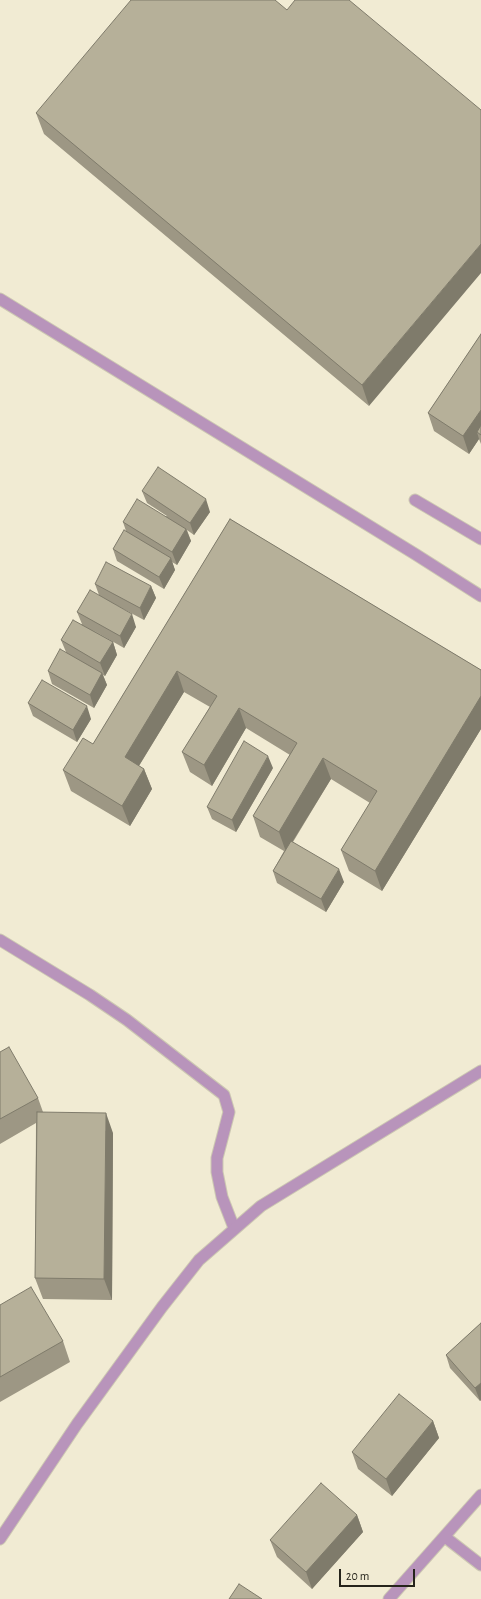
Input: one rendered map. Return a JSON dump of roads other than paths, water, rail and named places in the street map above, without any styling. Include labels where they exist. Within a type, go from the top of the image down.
[{"type":"street","points":[[0,299],[481,596]]},
{"type":"street","points":[[415,500],[481,539]]},
{"type":"street","points":[[0,940],[90,995],[126,1020],[224,1095],[229,1112],[217,1158],[217,1172],[222,1197],[234,1228]]},
{"type":"street","points":[[0,1539],[78,1424],[162,1307],[199,1260],[261,1206],[481,1071]]},
{"type":"street","points":[[389,1599],[481,1495]]},
{"type":"street","points":[[445,1537],[481,1566]]}]
